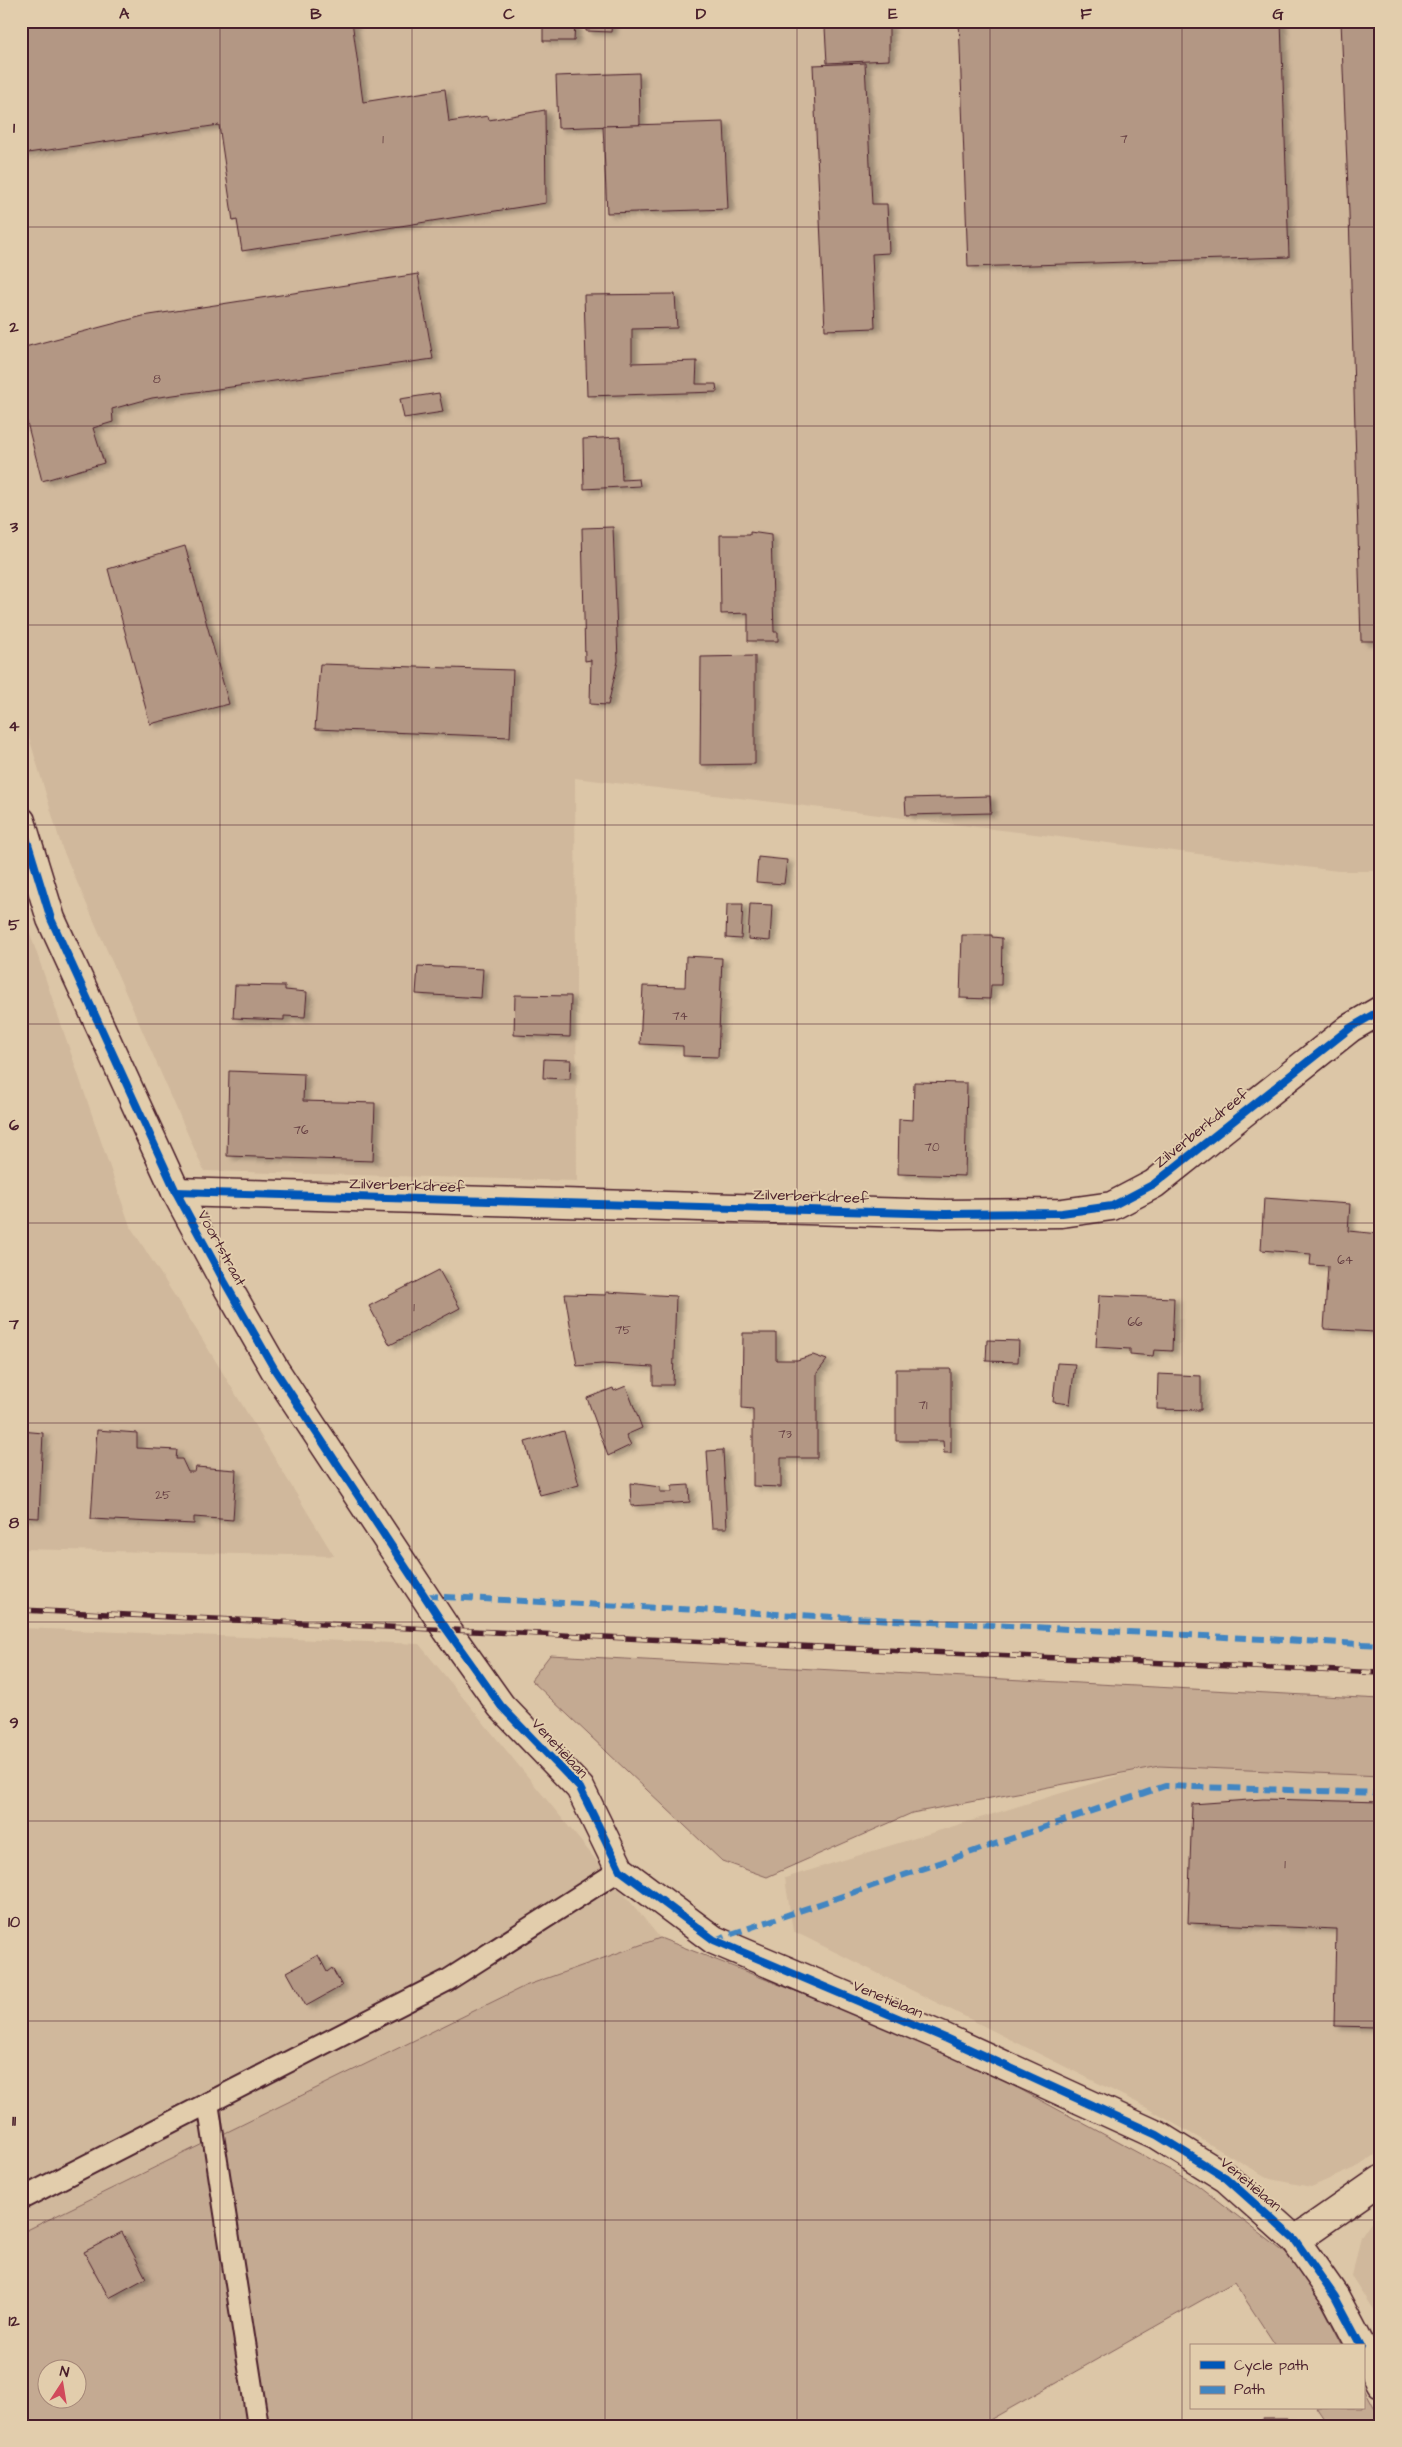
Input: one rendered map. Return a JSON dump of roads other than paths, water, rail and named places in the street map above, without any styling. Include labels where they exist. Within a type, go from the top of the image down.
[{"type":"street","name":"Voortstraat","points":[[21,821],[51,919],[176,1192],[276,1370],[447,1630]]},
{"type":"street","name":"Zilverberkdreef","points":[[176,1192],[945,1214],[1070,1212],[1112,1206],[1154,1184],[1350,1028],[1381,1010]]},
{"type":"street","name":"Venetiëlaan","points":[[447,1630],[501,1706],[580,1788],[620,1870],[714,1940],[945,2038],[1156,2135],[1226,2178],[1295,2240],[1335,2297],[1360,2344]]},
{"type":"street","points":[[1295,2240],[1381,2180]]},
{"type":"street","points":[[1364,2352],[1381,2383]]},
{"type":"lane","points":[[21,2199],[448,1980],[620,1870]]},
{"type":"lane","points":[[208,2103],[258,2426]]},
{"type":"railway","points":[[21,1610],[1381,1673]]}]
